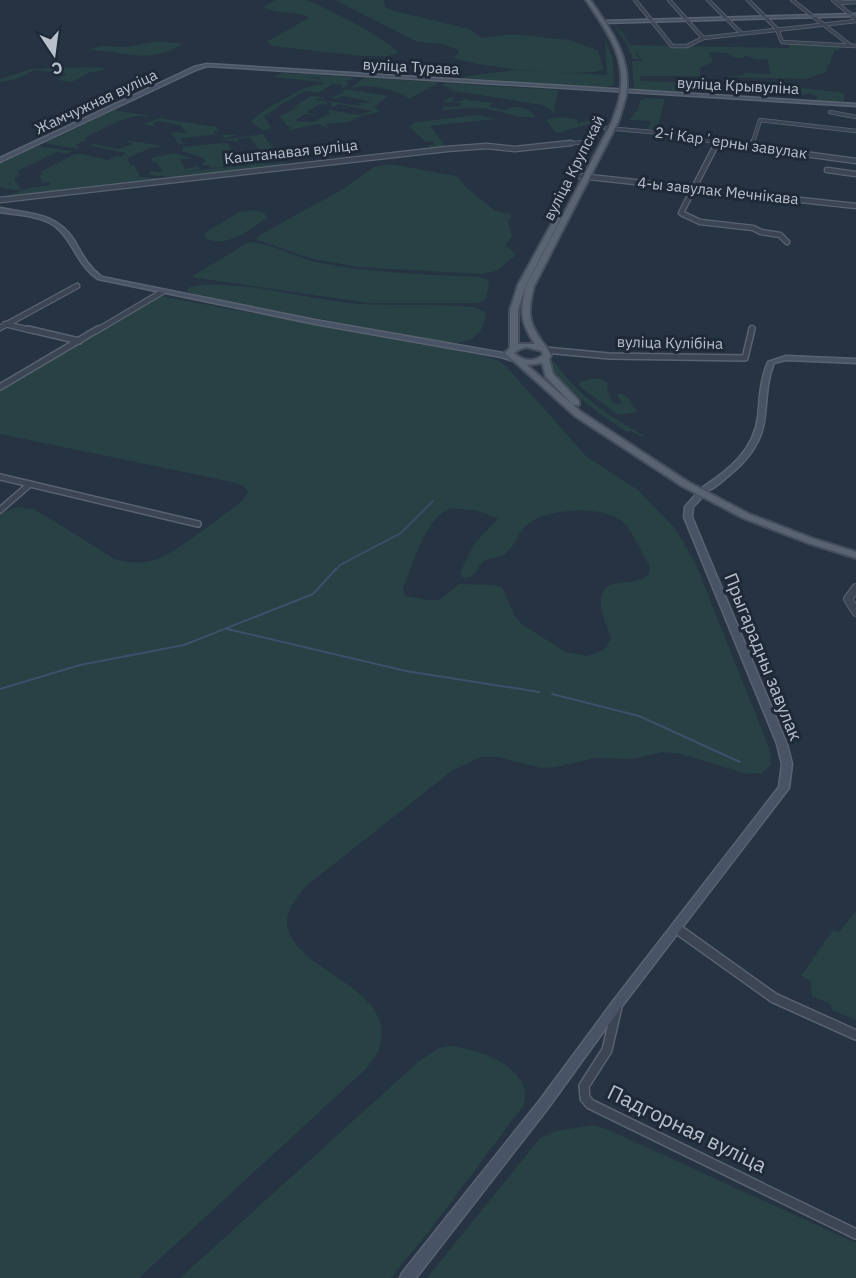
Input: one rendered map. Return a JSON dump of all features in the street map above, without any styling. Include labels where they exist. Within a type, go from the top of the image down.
[{"type":"main road","name":"вуліца Крупскай","points":[[582,0],[615,52],[621,91]]},
{"type":"main road","name":"вуліца Крупскай","points":[[512,355],[514,309],[522,285],[608,129],[619,114],[625,77],[620,52],[588,0]]},
{"type":"main road","points":[[603,22],[810,16],[855,17]]},
{"type":"main road","name":"вуліца Турава","points":[[202,66],[621,91]]},
{"type":"main road","name":"Жамчужная вуліца","points":[[0,160],[202,66]]},
{"type":"main road","name":"вуліца Крывуліна","points":[[621,91],[856,105]]},
{"type":"main road","name":"вуліца Крупскай","points":[[583,176],[530,286],[524,309],[528,328],[545,353],[549,375],[580,407],[703,492]]},
{"type":"main road","points":[[0,210],[44,219],[61,228],[84,263],[100,278],[162,292],[512,355],[530,363],[545,353]]},
{"type":"main road","points":[[512,355],[524,346],[545,353]]},
{"type":"main road","points":[[512,355],[578,414],[703,492],[746,516],[811,541],[856,555]]},
{"type":"main road","points":[[703,492],[736,466],[752,445],[759,431],[762,394],[769,365],[776,360],[790,358],[856,361]]},
{"type":"main road","points":[[703,492],[795,530],[856,549]]},
{"type":"main road","name":"Прыгарадны завулак","points":[[703,492],[689,504],[686,511],[786,755],[788,774],[784,788],[766,813]]},
{"type":"main road","name":"Падгорная вуліца","points":[[618,1003],[766,813]]},
{"type":"main road","points":[[407,1278],[544,1104],[618,1003]]},
{"type":"street","points":[[635,0],[672,46],[687,46],[703,38],[824,25],[855,17]]},
{"type":"street","points":[[669,0],[703,38]]},
{"type":"street","points":[[708,0],[742,34]]},
{"type":"street","points":[[748,0],[767,17],[777,30],[782,42],[856,46]]},
{"type":"street","points":[[792,0],[850,45]]},
{"type":"street","points":[[834,1],[856,2]]},
{"type":"street","points":[[834,1],[855,17]]},
{"type":"street","points":[[830,112],[856,117]]},
{"type":"street","points":[[751,148],[760,120],[856,131]]},
{"type":"street","name":"2-і Карʼерны завулак","points":[[608,129],[663,133],[751,148],[856,161]]},
{"type":"street","name":"Каштанавая вуліца","points":[[0,200],[447,149],[487,146],[515,148],[585,142]]},
{"type":"street","points":[[718,142],[681,213],[700,222],[753,228],[761,232],[780,235],[787,242]]},
{"type":"street","points":[[827,170],[856,174]]},
{"type":"street","name":"4-ы завулак Мечнікава","points":[[583,176],[856,206]]},
{"type":"street","points":[[0,328],[77,286]]},
{"type":"street","points":[[0,387],[162,292]]},
{"type":"street","points":[[0,323],[79,341]]},
{"type":"street","name":"вуліца Кулібіна","points":[[545,353],[745,358],[752,328]]},
{"type":"street","points":[[0,477],[198,524]]},
{"type":"street","points":[[0,510],[30,484]]},
{"type":"street","points":[[856,588],[848,599],[856,612]]},
{"type":"street","points":[[676,928],[710,950],[762,991],[799,1011],[856,1035]]},
{"type":"street","name":"Падгорная вуліца","points":[[618,1003],[607,1050],[584,1086],[585,1098],[590,1104],[856,1234]]},
{"type":"green space","points":[[276,0],[312,2],[370,32],[398,53],[388,56],[361,56],[271,46],[268,41],[309,18],[263,7]]},
{"type":"green space","points":[[335,0],[384,0],[385,7],[391,10],[469,29],[482,38],[511,34],[569,40],[598,50],[603,69],[594,72],[555,72],[504,68],[463,61],[453,57],[459,53],[457,49],[442,44],[418,42]]},
{"type":"green space","points":[[612,23],[623,33],[630,45],[789,48],[788,43],[844,46],[834,52],[826,72],[806,79],[725,77],[745,75],[744,73],[770,74],[768,60],[745,55],[744,58],[735,58],[726,53],[709,52],[713,62],[701,67],[700,76],[640,76],[641,81],[786,86],[844,93],[844,101],[811,101],[819,97],[809,93],[800,96],[798,91],[787,90],[691,87],[688,92],[634,89],[632,61],[642,61],[637,51],[636,55],[640,59],[633,59],[626,43]]},
{"type":"green space","points":[[605,39],[613,60],[614,85],[603,88],[461,80],[467,76],[517,70],[607,75]]},
{"type":"green space","points":[[157,41],[183,44],[166,52],[149,56],[90,49],[101,46],[127,47]]},
{"type":"green space","points":[[94,67],[106,69],[88,73],[72,82],[57,80],[67,74],[34,70],[17,79],[0,82],[0,79],[30,69]]},
{"type":"green space","points":[[283,73],[355,79],[345,81],[349,84],[343,88],[341,87],[343,85],[333,84],[318,93],[305,91],[264,116],[271,128],[263,131],[251,121],[262,112],[304,88],[333,82],[323,84],[319,77],[304,77],[317,78],[321,82],[273,77]]},
{"type":"green space","points":[[364,78],[439,83],[409,99],[397,92],[380,88],[362,86],[349,89]]},
{"type":"green space","points":[[446,83],[559,90],[554,108],[556,114],[543,105],[454,91],[442,85]]},
{"type":"green space","points":[[345,89],[388,96],[374,107],[381,112],[364,115],[348,122],[326,124],[328,128],[316,124],[287,131],[292,127],[287,126],[280,116],[297,108],[294,107],[311,96],[324,97],[325,99],[315,100],[326,101],[328,105],[320,104],[306,112],[317,115],[305,114],[295,121],[313,122],[331,113],[327,112],[330,110],[358,115],[373,111],[338,104],[332,108],[330,101],[359,106],[361,104],[357,103],[372,102],[343,96],[337,98],[342,100],[331,98],[344,92],[342,91]]},
{"type":"green space","points":[[455,97],[451,101],[459,102],[464,99],[493,103],[489,107],[506,110],[522,107],[536,117],[522,117],[480,108],[441,111],[445,107],[461,106],[460,103],[442,102]]},
{"type":"green space","points":[[646,98],[665,99],[657,129],[648,129],[651,121],[629,120],[638,109],[640,101]]},
{"type":"green space","points":[[114,110],[151,116],[131,117],[114,123],[84,138],[87,140],[75,145],[80,147],[77,149],[45,143]]},
{"type":"green space","points":[[478,115],[497,119],[430,126],[446,147],[502,142],[432,149],[429,145],[435,145],[433,141],[426,142],[409,126],[417,122]]},
{"type":"green space","points":[[561,117],[582,120],[577,120],[577,123],[592,120],[590,124],[556,133],[547,121]]},
{"type":"green space","points":[[159,118],[216,127],[219,131],[214,132],[215,134],[220,134],[180,138],[182,142],[187,143],[179,144],[171,132],[186,133],[180,125],[157,121],[152,125],[155,127],[143,124]]},
{"type":"green space","points":[[222,134],[239,135],[219,139],[224,137]]},
{"type":"green space","points":[[263,134],[282,161],[266,162],[269,160],[263,150],[259,150],[250,137],[238,139],[239,141],[221,140]]},
{"type":"green space","points":[[124,140],[164,146],[150,148],[128,158],[130,165],[134,165],[140,177],[171,179],[0,199],[29,188],[50,185],[50,182],[42,183],[39,175],[44,174],[40,172],[75,154],[108,160],[116,156],[121,157],[126,153],[91,146],[94,144],[117,149],[133,144]]},
{"type":"green space","points":[[227,143],[245,162],[271,164],[284,162],[286,165],[276,164],[284,165],[176,178],[142,174],[150,174],[150,171],[163,172],[151,158],[174,153],[194,159],[180,159],[185,169],[198,166],[200,169],[181,172],[252,165],[211,168],[209,165],[203,165],[202,163],[206,162],[203,158],[182,151],[183,147]]},
{"type":"green space","points":[[38,146],[72,151],[67,154],[57,152],[18,171],[19,176],[14,178],[20,189],[25,188],[19,191],[0,187],[0,163]]},
{"type":"green space","points":[[390,164],[457,176],[467,188],[495,211],[510,214],[508,221],[512,236],[505,246],[514,252],[515,256],[496,271],[482,274],[357,267],[309,258],[258,240],[256,237],[343,189],[374,167]]},
{"type":"green space","points":[[255,210],[265,213],[267,218],[245,233],[220,241],[212,241],[204,237],[206,232],[239,212]]},
{"type":"green space","points":[[249,242],[267,245],[320,263],[379,271],[487,279],[489,284],[486,299],[478,303],[369,303],[191,277]]},
{"type":"green space","points":[[202,285],[257,288],[349,303],[474,307],[484,311],[486,316],[481,330],[473,338],[462,342],[447,342],[201,297],[187,291],[190,287]]},
{"type":"green space","points":[[160,296],[497,360],[506,366],[587,457],[638,490],[674,527],[695,562],[770,750],[771,764],[762,773],[747,774],[681,754],[664,752],[631,759],[595,758],[541,768],[497,757],[481,757],[453,770],[306,886],[287,917],[292,939],[305,954],[360,994],[374,1009],[381,1027],[379,1049],[367,1068],[139,1278],[0,1278],[0,514],[17,507],[34,509],[115,559],[141,562],[152,561],[177,549],[240,503],[248,492],[246,488],[237,483],[0,434],[0,391]],"holes":[[[452,508],[478,511],[498,519],[474,544],[460,573],[462,577],[470,577],[484,561],[506,553],[528,524],[548,515],[575,510],[602,512],[626,525],[649,565],[650,571],[638,580],[613,584],[602,595],[601,606],[611,639],[604,650],[587,656],[566,652],[523,625],[516,618],[502,587],[460,584],[439,600],[405,596],[403,588],[434,520]]]},
{"type":"green space","points":[[551,361],[554,361],[583,395],[645,436],[642,437],[631,431],[627,432],[585,402],[558,376],[550,366]]},
{"type":"green space","points":[[597,378],[607,382],[613,403],[622,404],[617,394],[622,394],[628,398],[637,412],[618,415],[579,386],[579,382]]},
{"type":"green space","points":[[856,911],[856,1020],[832,1010],[831,1004],[812,996],[811,981],[801,976],[833,930],[839,932]]},
{"type":"green space","points":[[451,1046],[476,1051],[503,1063],[514,1072],[521,1081],[525,1093],[523,1106],[391,1278],[180,1278],[418,1062],[439,1048]]},
{"type":"green space","points":[[593,1125],[609,1130],[856,1243],[856,1278],[427,1278],[540,1138],[555,1131]]},
{"type":"waterway","points":[[335,571],[340,565],[401,533],[433,501]]},
{"type":"waterway","points":[[0,689],[80,665],[184,645],[313,594],[336,569]]},
{"type":"waterway","points":[[227,629],[406,671],[539,692]]},
{"type":"waterway","points":[[552,694],[639,716],[740,762]]}]
